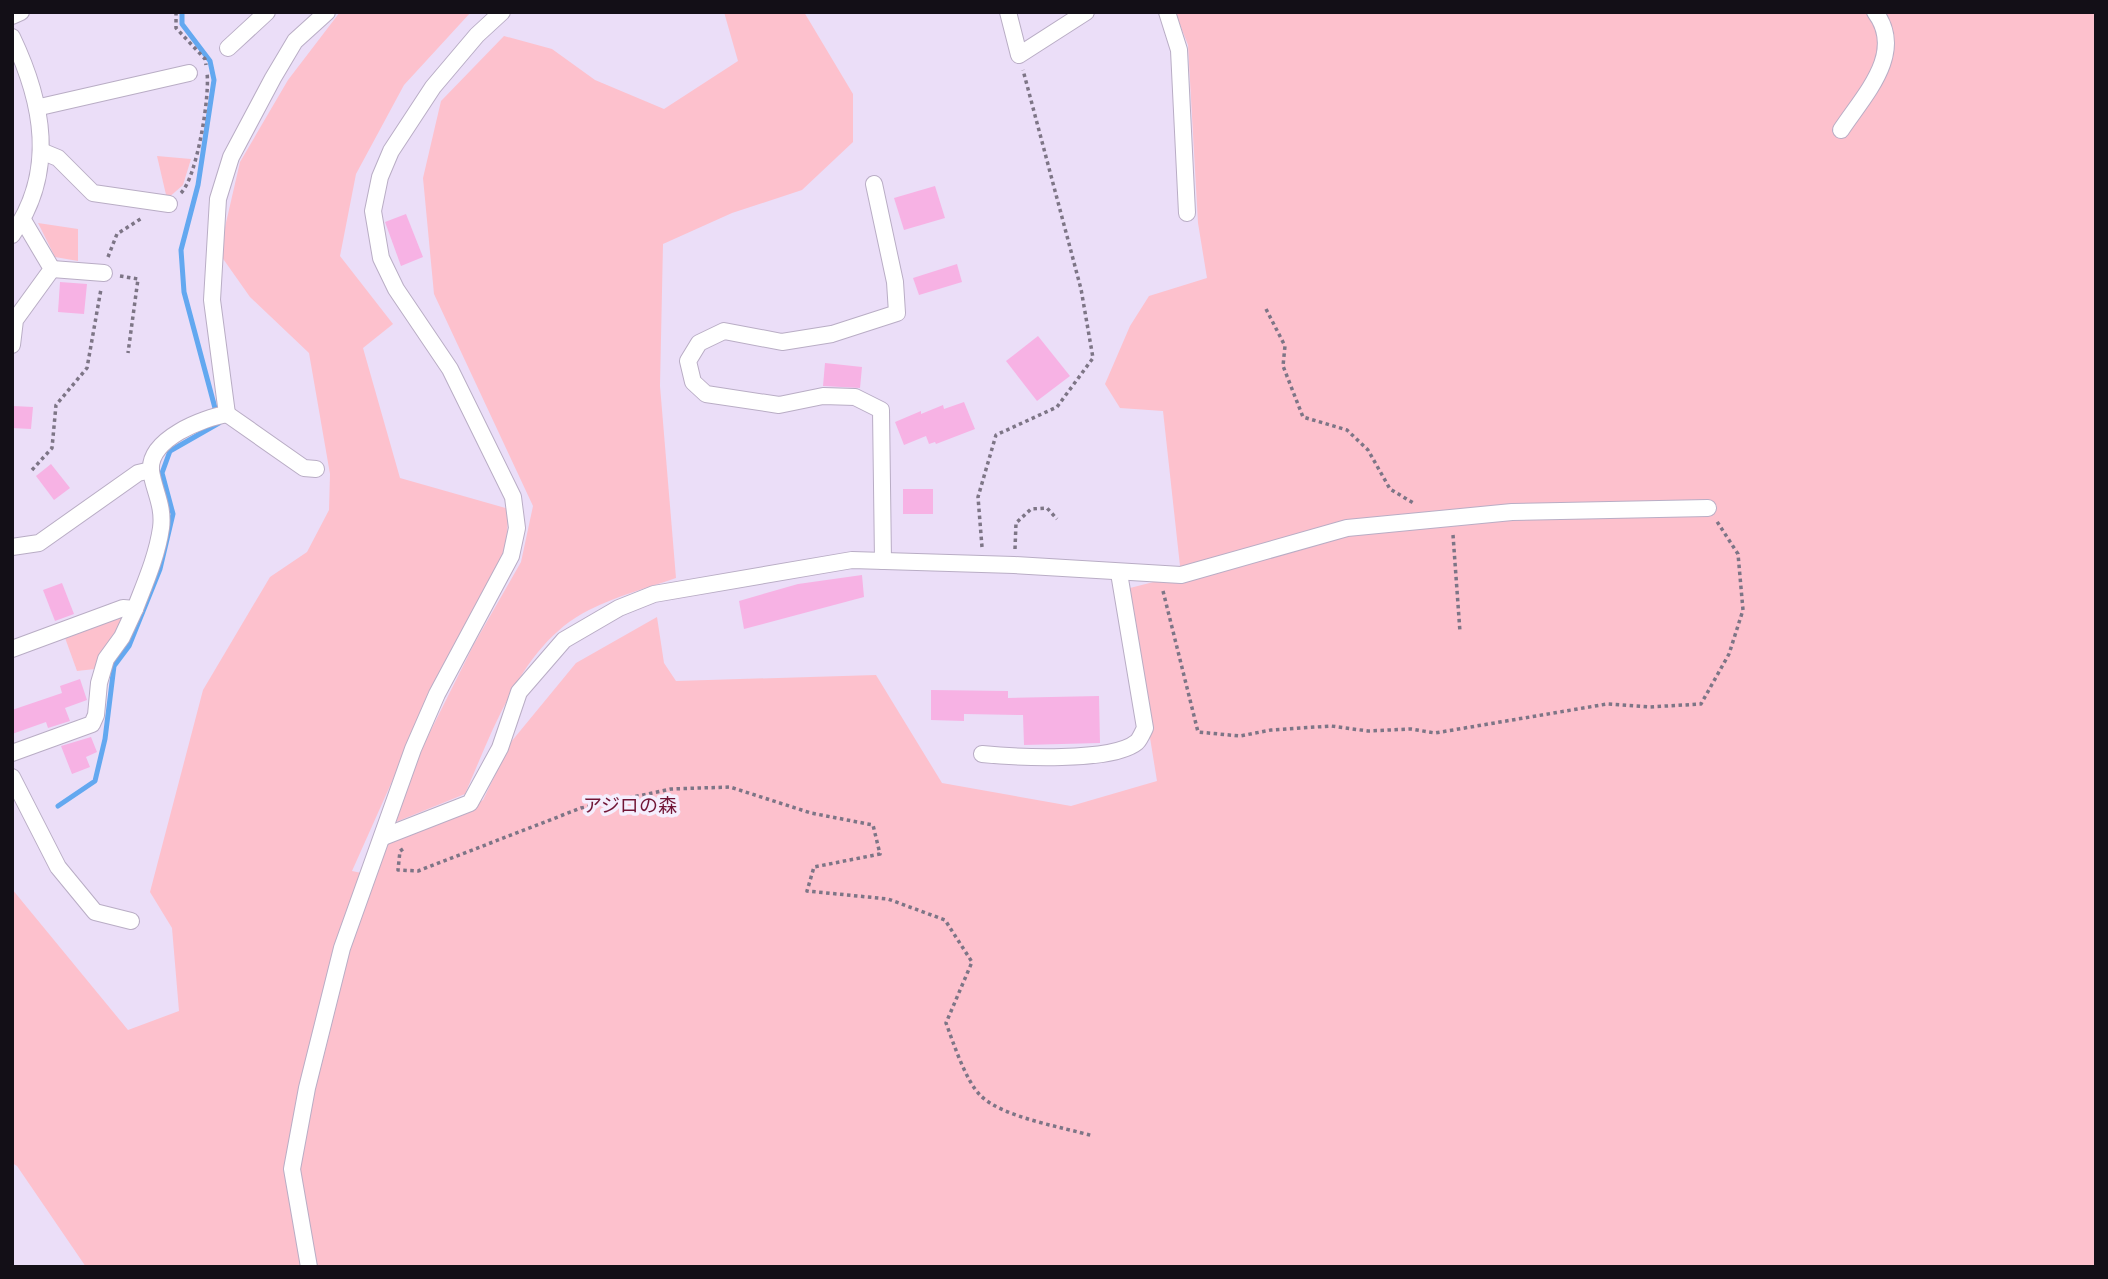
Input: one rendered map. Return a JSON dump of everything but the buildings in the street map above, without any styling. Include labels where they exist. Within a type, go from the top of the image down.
[{"type":"street","points":[[12,16],[21,12]]},
{"type":"street","points":[[228,48],[267,12]]},
{"type":"street","points":[[227,414],[212,300],[218,199],[231,157],[273,78],[295,41],[327,12]]},
{"type":"street","points":[[309,1267],[292,1169],[307,1088],[342,948],[423,727],[511,556],[517,528],[513,497],[450,369],[396,289],[381,258],[373,211],[380,177],[405,130],[433,87],[477,35],[502,12]]},
{"type":"street","points":[[1008,12],[1019,55],[1086,12]]},
{"type":"street","points":[[1167,12],[1179,50],[1187,214]]},
{"type":"street","points":[[1841,130],[1885,61],[1888,45],[1884,24],[1875,12]]},
{"type":"street","points":[[12,37],[30,74],[40,107],[41,151],[33,194],[23,220],[12,235]]},
{"type":"street","points":[[40,107],[189,73]]},
{"type":"street","points":[[41,151],[58,158],[93,192],[169,204]]},
{"type":"street","points":[[874,184],[895,282],[897,313],[832,334],[782,342],[724,331],[698,344],[688,360],[693,382],[706,394],[779,405],[823,396],[855,397],[881,410],[883,561]]},
{"type":"street","points":[[23,220],[52,270]]},
{"type":"street","points":[[52,270],[104,273]]},
{"type":"street","points":[[12,345],[15,320],[52,270]]},
{"type":"street","points":[[12,753],[92,724],[106,659],[122,637],[153,562],[161,528],[162,504],[151,470],[152,458],[163,443],[211,417],[227,414],[304,468],[316,469]]},
{"type":"street","points":[[12,547],[39,543],[138,473],[151,470]]},
{"type":"street","points":[[383,836],[470,803],[499,748],[519,692],[565,640],[619,608],[654,594],[852,560],[1014,565],[1159,576],[1181,575],[1347,528],[1451,516],[1708,508]]},
{"type":"street","points":[[982,754],[1030,758],[1075,756],[1122,749],[1138,742],[1145,728],[1119,573]]},
{"type":"street","points":[[12,649],[123,608],[135,609]]},
{"type":"street","points":[[12,777],[66,876],[95,912],[131,921]]},
{"type":"path","points":[[169,204],[188,186],[198,146],[208,78],[205,59],[176,28],[176,12]]},
{"type":"path","points":[[983,564],[978,498],[996,435],[1057,407],[1093,358],[1081,289],[1019,55]]},
{"type":"path","points":[[32,470],[52,448],[56,405],[87,368],[104,273],[117,233],[144,217]]},
{"type":"path","points":[[104,273],[138,279],[128,353]]},
{"type":"path","points":[[1266,309],[1285,346],[1283,366],[1303,417],[1347,430],[1368,450],[1390,489],[1414,503],[1422,519]]},
{"type":"path","points":[[1014,565],[1016,523],[1031,509],[1047,508],[1057,519]]},
{"type":"path","points":[[1159,576],[1198,732],[1240,736],[1271,730],[1331,726],[1368,731],[1411,729],[1436,733],[1607,704],[1649,707],[1701,704],[1729,654],[1743,610],[1738,554],[1708,508]]},
{"type":"path","points":[[1451,516],[1460,632]]},
{"type":"path","points":[[400,851],[398,870],[418,871],[581,808],[671,789],[730,787],[811,813],[873,825],[880,855],[814,867],[807,891],[888,899],[945,920],[972,962],[946,1023],[957,1053],[981,1096],[1008,1111],[1093,1136]]},
{"type":"green space","name":"アジロの森","points":[[340,12],[471,12],[404,85],[356,174],[340,256],[393,324],[363,348],[400,478],[509,509],[505,554],[436,683],[352,871],[376,876],[388,843],[442,823],[483,800],[511,742],[576,663],[657,617],[664,663],[676,681],[876,675],[942,783],[1071,806],[1157,781],[1126,589],[1181,575],[1163,411],[1120,408],[1105,384],[1130,326],[1149,296],[1207,278],[1198,223],[1188,45],[1175,12],[2096,12],[2096,1267],[86,1267],[17,1166],[12,1163],[12,889],[128,1030],[179,1011],[172,928],[150,892],[203,690],[270,577],[307,552],[329,510],[330,474],[309,353],[250,297],[219,253],[240,162],[288,80]]},
{"type":"green space","points":[[724,12],[804,12],[853,94],[853,142],[802,190],[732,213],[663,244],[660,386],[676,578],[621,596],[589,610],[566,625],[545,644],[512,690],[465,794],[391,824],[426,740],[474,644],[521,562],[533,506],[434,294],[423,178],[441,101],[504,36],[552,49],[595,80],[664,109],[738,61]]},
{"type":"green space","points":[[157,156],[191,159],[183,185],[167,199]]},
{"type":"green space","points":[[38,223],[78,229],[78,261],[55,257]]},
{"type":"green space","points":[[126,616],[95,669],[77,671],[64,635],[110,617]]},
{"type":"waterway","points":[[58,806],[95,781],[105,739],[114,666],[129,646],[160,569],[173,514],[162,473],[170,451],[219,423],[184,292],[181,250],[198,185],[214,80],[210,61],[182,24],[182,12]]}]
